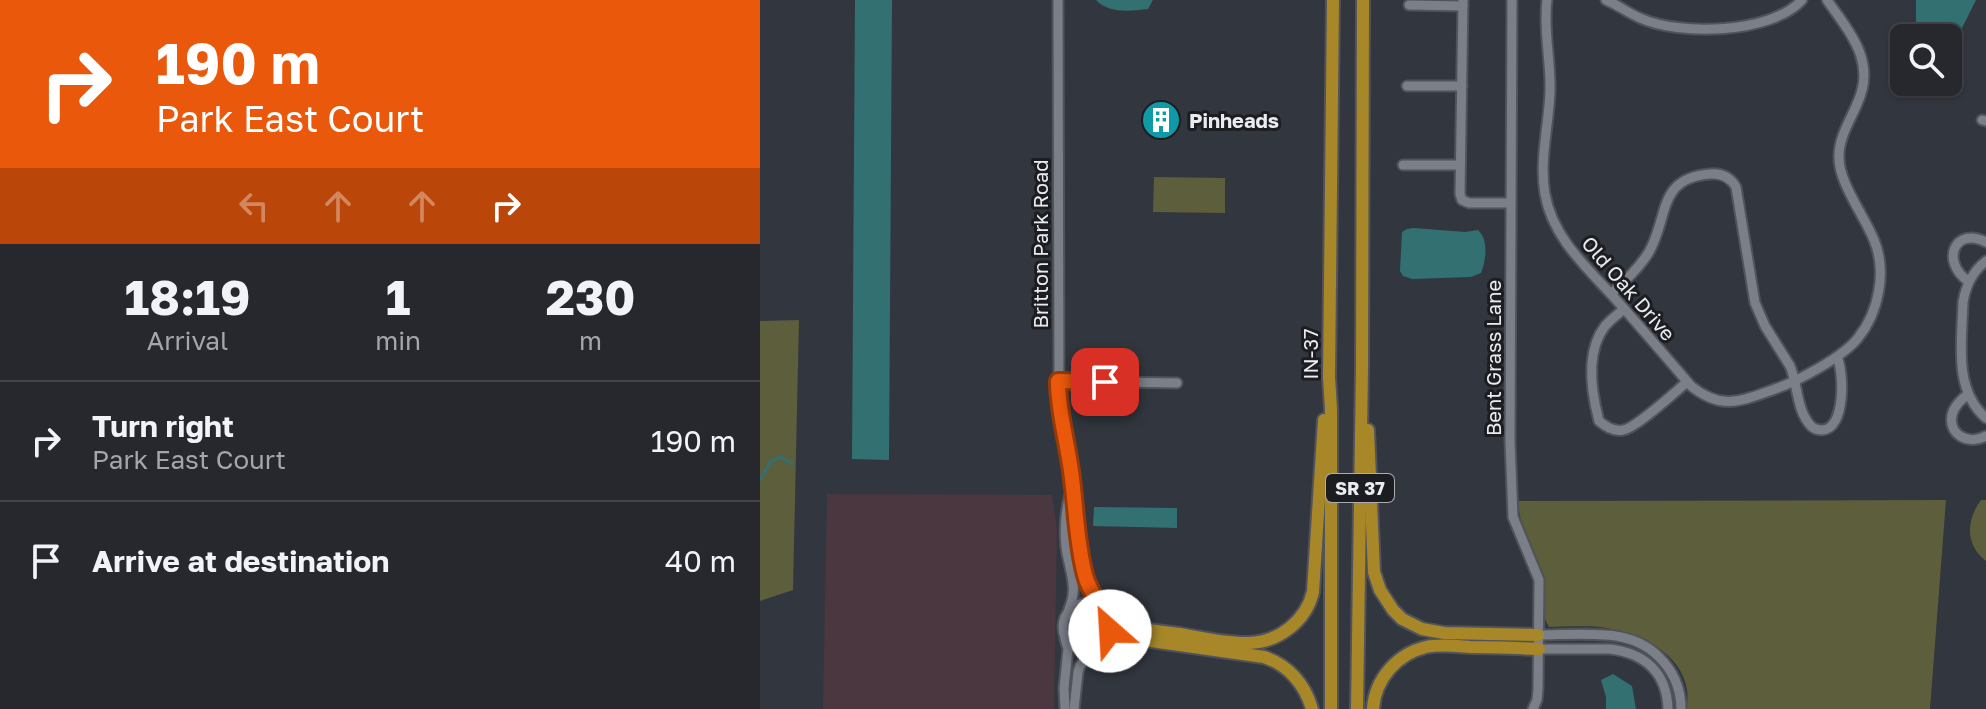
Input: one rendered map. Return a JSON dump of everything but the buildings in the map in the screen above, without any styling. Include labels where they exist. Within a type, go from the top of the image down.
[{"type":"highway","name":"IN-37","points":[[1331,709],[1329,377],[1333,0]]},
{"type":"highway","name":"SR 37","points":[[1357,709],[1363,0]]},
{"type":"highway","points":[[1362,368],[1367,407],[1374,572],[1383,597],[1402,619],[1429,631],[1538,635]]},
{"type":"highway","points":[[1105,613],[1137,628],[1247,644],[1274,637],[1295,624],[1305,612],[1313,592],[1329,377]]},
{"type":"highway","points":[[1094,650],[1122,640],[1137,639],[1264,657],[1290,671],[1302,686],[1312,709]]},
{"type":"highway","points":[[1373,709],[1375,693],[1383,677],[1401,659],[1418,650],[1432,646],[1539,649]]},
{"type":"street","name":"Britton Park Road","points":[[1058,0],[1058,381],[1080,553],[1085,577],[1105,613]]},
{"type":"street","name":"Bent Grass Lane","points":[[1512,0],[1512,513],[1538,575],[1540,591],[1538,695],[1533,709]]},
{"type":"street","name":"Old Oak Drive","points":[[1547,0],[1544,26],[1550,86],[1544,156],[1545,193],[1556,226],[1573,253],[1687,382],[1701,394],[1726,403],[1782,387],[1837,357],[1857,339],[1875,305],[1880,279],[1876,243],[1842,175],[1839,155],[1845,129],[1863,91],[1865,68],[1856,45],[1827,0]]},
{"type":"street","points":[[1606,0],[1622,4],[1640,18],[1692,30],[1736,27],[1770,19],[1785,13],[1802,0]]},
{"type":"street","points":[[1409,5],[1463,3],[1460,194],[1462,200],[1469,203],[1510,203]]},
{"type":"street","points":[[1407,86],[1462,86]]},
{"type":"street","points":[[1403,165],[1460,165]]},
{"type":"street","points":[[1611,294],[1634,273],[1648,254],[1665,204],[1676,186],[1685,180],[1715,174],[1729,178],[1736,187],[1755,303],[1765,326],[1790,366],[1810,425],[1818,430],[1826,430],[1838,418],[1842,374],[1837,357]]},
{"type":"street","points":[[1968,281],[1954,265],[1954,250],[1967,238],[1986,242]]},
{"type":"street","points":[[1986,261],[1968,281],[1963,302],[1962,373],[1968,394],[1986,418]]},
{"type":"street","points":[[1624,309],[1606,325],[1594,347],[1592,376],[1599,421],[1617,430],[1630,428],[1687,382]]},
{"type":"street","points":[[1058,381],[1177,383]]},
{"type":"street","points":[[1968,394],[1954,410],[1953,428],[1970,441],[1986,436]]},
{"type":"street","name":"Britton Park Road","points":[[1067,613],[1074,590],[1065,533],[1072,487]]},
{"type":"street","points":[[1065,709],[1068,649],[1064,620],[1073,608],[1088,603],[1105,613],[1110,631],[1108,638],[1094,650],[1078,672],[1074,709]]},
{"type":"street","points":[[1064,635],[1074,648],[1094,650]]},
{"type":"street","points":[[1538,635],[1616,636],[1637,642],[1667,664],[1679,689],[1681,709]]},
{"type":"street","points":[[1539,649],[1620,650],[1644,659],[1654,668],[1666,691],[1668,709]]},
{"type":"shaded area","points":[[855,0],[892,0],[889,460],[852,459]]},
{"type":"shaded area","points":[[1096,0],[1153,0],[1148,9],[1127,11],[1107,8]]},
{"type":"shaded area","points":[[1916,0],[1976,0],[1962,28],[1962,24],[1916,24]]},
{"type":"shaded area","points":[[1154,177],[1225,178],[1225,213],[1153,212]]},
{"type":"shaded area","points":[[1414,228],[1465,232],[1478,230],[1485,245],[1481,273],[1471,277],[1412,279],[1403,276],[1400,271],[1402,232]]},
{"type":"shaded area","points":[[799,320],[793,590],[760,601],[760,321]]},
{"type":"shaded area","points":[[827,494],[1052,495],[1057,529],[1054,709],[823,709]]},
{"type":"shaded area","points":[[1946,500],[1930,709],[1687,709],[1683,677],[1677,665],[1657,647],[1632,635],[1606,628],[1549,627],[1544,617],[1543,576],[1524,535],[1517,501]]},
{"type":"shaded area","points":[[1981,500],[1986,500],[1986,561],[1974,548],[1970,532],[1972,516]]},
{"type":"shaded area","points":[[1094,507],[1177,508],[1177,528],[1093,526]]},
{"type":"shaded area","points":[[1613,674],[1632,686],[1636,709],[1606,709],[1601,680]]},
{"type":"waterway","points":[[760,480],[771,461],[781,457],[792,464]]},
{"type":"place","name":"Pinheads","points":[[1161,120]]},
{"type":"route","points":[[1105,382],[1058,381],[1058,385],[1081,556],[1088,584],[1097,603],[1108,616],[1110,631]]}]
